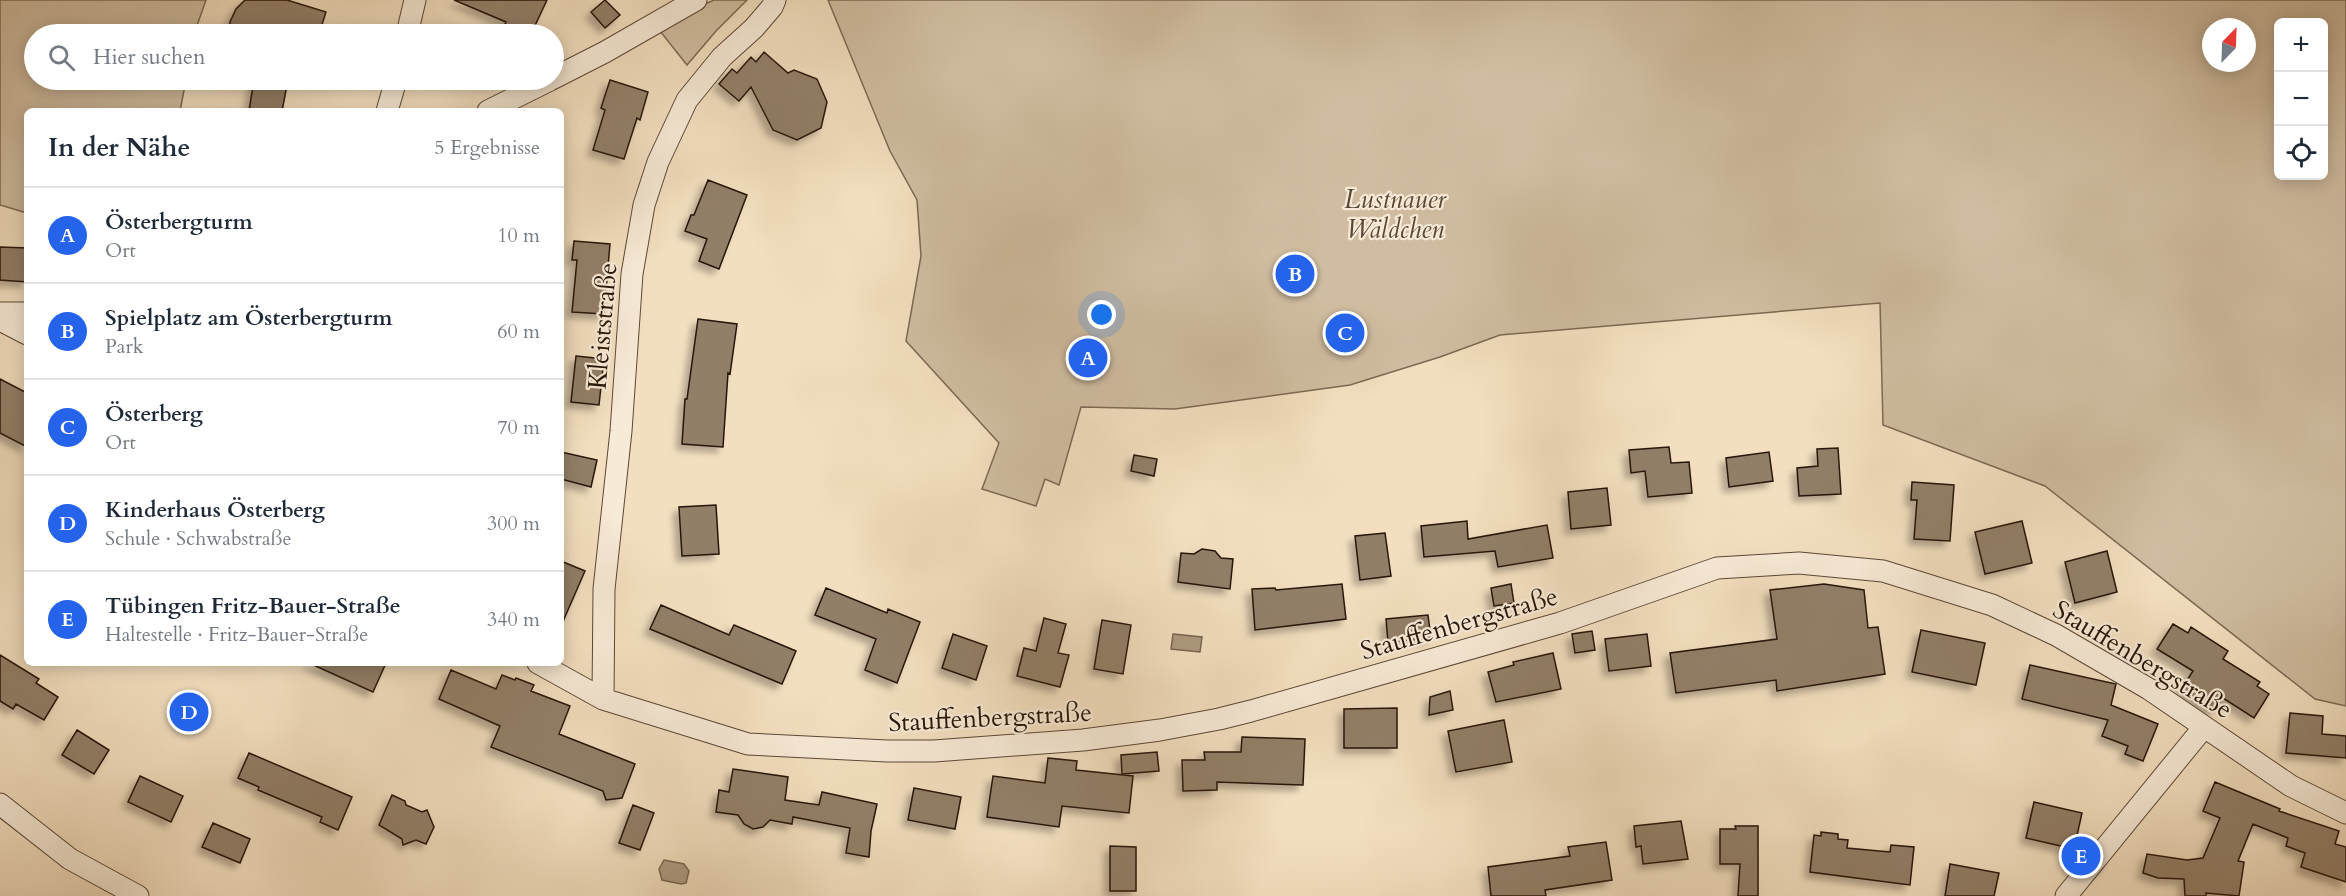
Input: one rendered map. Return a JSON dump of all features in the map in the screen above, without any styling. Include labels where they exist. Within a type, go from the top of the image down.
[{"type":"street","points":[[409,24],[415,0]]},
{"type":"street","points":[[564,73],[696,0]]},
{"type":"street","name":"Kleiststraße","points":[[603,699],[604,589],[621,431],[632,274],[644,205],[658,162],[687,100],[722,57],[766,14],[775,0]]},
{"type":"street","points":[[388,108],[393,90]]},
{"type":"street","points":[[494,108],[530,90]]},
{"type":"street","points":[[0,313],[24,313]]},
{"type":"street","points":[[0,320],[24,332]]},
{"type":"street","name":"Stauffenbergstraße","points":[[543,666],[603,699],[748,744],[934,751],[1083,740],[1160,730],[1251,711],[1560,623],[1717,568],[1799,563],[1883,571],[1992,605],[2108,663],[2291,786],[2346,813]]},
{"type":"street","points":[[2066,896],[2204,727]]},
{"type":"street","points":[[0,804],[70,859],[138,896]]},
{"type":"green space","points":[[0,0],[206,0],[198,24],[24,24],[24,90],[184,90],[181,108],[24,108],[24,212],[0,205]]},
{"type":"green space","points":[[714,0],[747,0],[687,65],[660,31],[696,8]]},
{"type":"green space","name":"Lustnauer Wäldchen","points":[[828,0],[2346,0],[2346,706],[2315,699],[2045,486],[1883,425],[1880,303],[1500,335],[1440,357],[1350,385],[1175,409],[1081,407],[1059,485],[1045,479],[1036,506],[982,489],[999,443],[906,341],[921,256],[917,200],[890,151]]},
{"type":"shaded area","points":[[1173,634],[1202,637],[1200,652],[1171,649]]},
{"type":"shaded area","points":[[664,860],[684,864],[689,871],[686,883],[662,880],[659,869]]},
{"type":"building","points":[[245,0],[287,0],[326,12],[322,24],[230,24],[236,9]]},
{"type":"building","points":[[454,0],[547,0],[536,24],[505,24],[506,22]]},
{"type":"building","points":[[605,0],[620,15],[605,28],[591,12]]},
{"type":"building","points":[[764,52],[788,73],[794,70],[817,79],[827,102],[821,128],[797,140],[773,130],[751,87],[739,101],[719,84],[732,69],[737,73],[751,57],[756,62]]},
{"type":"building","points":[[610,80],[648,92],[640,120],[637,118],[624,159],[593,150],[605,110],[601,108]]},
{"type":"building","points":[[252,90],[286,90],[283,108],[249,108]]},
{"type":"building","points":[[708,180],[747,195],[719,269],[699,261],[707,239],[685,231]]},
{"type":"building","points":[[574,241],[610,244],[604,314],[572,312],[577,260],[572,260]]},
{"type":"building","points":[[0,247],[24,248],[24,282],[0,280]]},
{"type":"building","points":[[698,319],[737,324],[730,374],[728,373],[723,447],[682,444],[685,399],[687,399]]},
{"type":"building","points":[[576,356],[604,359],[599,405],[571,402]]},
{"type":"building","points":[[0,379],[24,391],[24,445],[0,433]]},
{"type":"building","points":[[1669,447],[1671,463],[1689,462],[1692,493],[1648,497],[1645,471],[1631,473],[1629,450]]},
{"type":"building","points":[[1838,448],[1841,494],[1799,496],[1797,468],[1818,466],[1817,449]]},
{"type":"building","points":[[1769,452],[1773,481],[1729,487],[1726,458]]},
{"type":"building","points":[[564,453],[597,460],[591,487],[564,480]]},
{"type":"building","points":[[1134,455],[1157,459],[1154,476],[1131,471]]},
{"type":"building","points":[[1912,482],[1954,485],[1950,541],[1914,539],[1917,500],[1911,500]]},
{"type":"building","points":[[1607,488],[1611,525],[1571,529],[1568,492]]},
{"type":"building","points":[[716,505],[719,554],[682,556],[679,507]]},
{"type":"building","points":[[1467,521],[1468,539],[1547,525],[1553,558],[1498,567],[1495,551],[1424,557],[1421,526]]},
{"type":"building","points":[[2022,521],[2032,563],[1985,574],[1975,532]]},
{"type":"building","points":[[1385,533],[1391,576],[1360,580],[1355,536]]},
{"type":"building","points":[[1202,549],[1215,551],[1221,558],[1233,559],[1230,589],[1178,582],[1181,553],[1194,554]]},
{"type":"building","points":[[2107,551],[2117,592],[2075,603],[2065,562]]},
{"type":"building","points":[[564,562],[585,571],[564,619]]},
{"type":"building","points":[[1342,584],[1346,619],[1255,630],[1252,589],[1275,588],[1276,590]]},
{"type":"building","points":[[1511,584],[1514,603],[1494,606],[1491,588]]},
{"type":"building","points":[[1824,584],[1864,590],[1868,628],[1878,627],[1885,674],[1777,691],[1776,680],[1676,693],[1670,653],[1777,639],[1770,590]]},
{"type":"building","points":[[826,588],[887,613],[888,609],[920,622],[897,683],[865,670],[876,639],[815,615]]},
{"type":"building","points":[[661,605],[729,635],[734,625],[796,651],[782,684],[650,629]]},
{"type":"building","points":[[1428,615],[1431,638],[1388,642],[1386,619]]},
{"type":"building","points":[[1044,618],[1066,624],[1058,653],[1069,655],[1060,687],[1017,676],[1024,648],[1036,651]]},
{"type":"building","points":[[1102,620],[1131,625],[1123,674],[1094,669]]},
{"type":"building","points":[[2173,624],[2188,633],[2191,627],[2228,651],[2223,659],[2260,682],[2257,686],[2269,694],[2254,718],[2223,698],[2212,712],[2180,691],[2193,671],[2157,649]]},
{"type":"building","points":[[1921,630],[1985,643],[1976,685],[1912,672]]},
{"type":"building","points":[[1592,631],[1595,650],[1575,653],[1572,634]]},
{"type":"building","points":[[953,634],[987,646],[976,680],[942,668]]},
{"type":"building","points":[[1647,634],[1651,666],[1609,671],[1605,639]]},
{"type":"building","points":[[1553,653],[1561,689],[1496,702],[1488,672],[1514,665],[1513,662]]},
{"type":"building","points":[[0,655],[39,679],[36,683],[58,697],[44,720],[16,704],[13,709],[0,701]]},
{"type":"building","points":[[2030,665],[2116,684],[2111,705],[2158,724],[2143,761],[2125,754],[2128,746],[2102,736],[2108,720],[2022,699]]},
{"type":"building","points":[[316,666],[385,666],[373,692]]},
{"type":"building","points":[[451,670],[496,689],[502,675],[515,680],[516,678],[534,685],[531,691],[570,706],[559,734],[635,764],[622,798],[606,800],[603,791],[491,747],[500,726],[439,699]]},
{"type":"building","points":[[1450,691],[1453,710],[1429,715],[1430,697]]},
{"type":"building","points":[[1397,708],[1397,748],[1344,748],[1344,709]]},
{"type":"building","points":[[2290,713],[2323,716],[2322,734],[2346,736],[2346,758],[2286,753]]},
{"type":"building","points":[[1504,720],[1512,762],[1456,772],[1448,731]]},
{"type":"building","points":[[77,730],[109,750],[94,774],[62,755]]},
{"type":"building","points":[[1242,737],[1305,739],[1303,785],[1217,782],[1217,790],[1183,791],[1182,760],[1205,760],[1204,752],[1241,752]]},
{"type":"building","points":[[1157,752],[1159,771],[1122,774],[1121,755]]},
{"type":"building","points":[[249,753],[352,797],[338,830],[320,822],[322,817],[258,790],[259,787],[238,778]]},
{"type":"building","points":[[1048,758],[1077,761],[1076,770],[1133,776],[1129,813],[1062,806],[1059,827],[987,817],[993,776],[1045,783]]},
{"type":"building","points":[[733,769],[788,777],[785,800],[819,805],[822,792],[877,804],[871,831],[869,857],[846,853],[850,828],[793,817],[792,824],[770,820],[763,827],[753,829],[744,824],[738,815],[716,812],[719,790],[729,792]]},
{"type":"building","points":[[140,776],[183,796],[171,822],[128,802]]},
{"type":"building","points":[[2215,782],[2280,809],[2279,811],[2339,831],[2335,844],[2346,847],[2346,882],[2301,867],[2305,853],[2286,846],[2288,838],[2253,824],[2238,861],[2244,862],[2239,896],[2206,893],[2206,896],[2185,896],[2184,879],[2158,878],[2143,873],[2147,854],[2187,860],[2203,858],[2220,818],[2203,811]]},
{"type":"building","points":[[914,788],[961,797],[955,829],[908,820]]},
{"type":"building","points":[[392,795],[422,812],[427,810],[434,827],[426,844],[416,840],[403,845],[402,839],[379,825]]},
{"type":"building","points":[[2034,802],[2082,813],[2074,849],[2026,838]]},
{"type":"building","points":[[633,805],[654,813],[640,850],[619,843]]},
{"type":"building","points":[[1681,821],[1688,859],[1643,864],[1641,846],[1636,847],[1634,826]]},
{"type":"building","points":[[213,823],[250,839],[240,863],[202,847]]},
{"type":"building","points":[[1735,826],[1758,826],[1758,896],[1738,896],[1740,864],[1720,864],[1720,829],[1736,829]]},
{"type":"building","points":[[1821,832],[1838,834],[1838,839],[1848,840],[1847,848],[1890,852],[1891,845],[1914,847],[1910,885],[1810,872],[1814,835],[1821,836]]},
{"type":"building","points":[[1606,842],[1612,880],[1545,890],[1546,896],[1491,896],[1488,867],[1570,856],[1568,847]]},
{"type":"building","points":[[1110,846],[1136,847],[1136,891],[1110,891]]},
{"type":"building","points":[[1950,864],[1999,873],[1994,896],[1945,896]]},
{"type":"place","name":"Spielplatz am Österbergturm","points":[[1295,274]]},
{"type":"place","name":"Österberg","points":[[1345,333]]},
{"type":"place","name":"Österbergturm","points":[[1088,358]]},
{"type":"place","name":"Kinderhaus Österberg","points":[[189,712]]},
{"type":"place","name":"Tübingen Fritz-Bauer-Straße","points":[[2081,856]]}]
